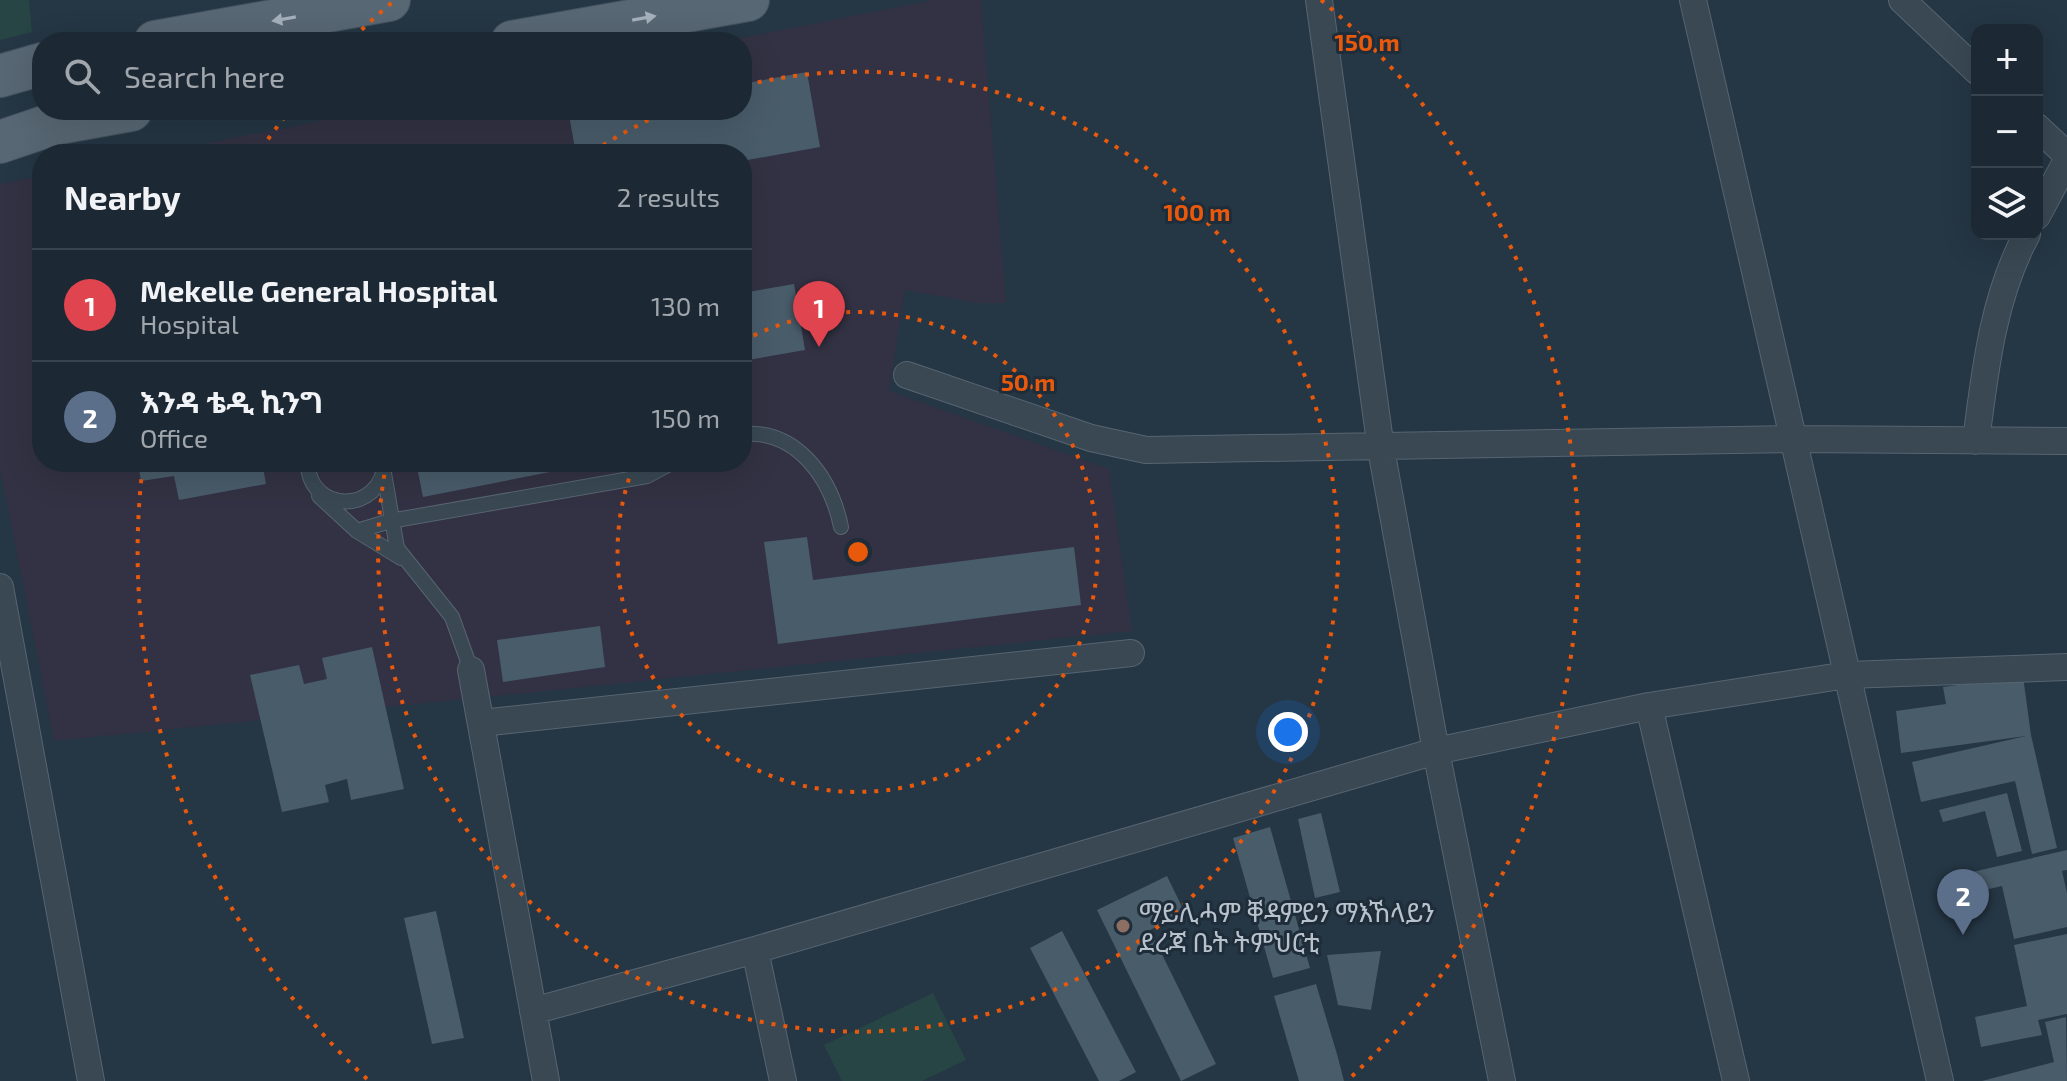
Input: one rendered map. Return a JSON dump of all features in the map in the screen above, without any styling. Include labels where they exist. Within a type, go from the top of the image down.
[{"type":"main road","points":[[211,32],[389,0]]},
{"type":"main road","points":[[568,32],[748,0]]},
{"type":"main road","points":[[0,76],[32,67]]},
{"type":"main road","points":[[0,142],[53,124],[75,120]]},
{"type":"street","points":[[1319,0],[1381,449],[1436,751],[1502,1081]]},
{"type":"street","points":[[1693,0],[1940,1081]]},
{"type":"street","points":[[1902,0],[1971,65]]},
{"type":"street","points":[[2043,133],[2067,158],[2043,204]]},
{"type":"street","points":[[1976,441],[1988,353],[2013,261],[2024,240]]},
{"type":"street","points":[[907,375],[1091,438],[1146,450],[1381,449],[1793,439],[2067,441]]},
{"type":"street","points":[[0,587],[91,1081]]},
{"type":"street","points":[[481,723],[1131,653]]},
{"type":"street","points":[[533,1011],[755,950],[1436,751],[1649,706],[1847,675],[2067,667]]},
{"type":"street","points":[[471,670],[546,1081]]},
{"type":"street","points":[[1649,706],[1736,1081]]},
{"type":"street","points":[[755,950],[783,1081]]},
{"type":"lane","points":[[752,433],[773,436],[815,465],[831,493],[841,527]]},
{"type":"lane","points":[[310,472],[312,483],[329,507],[357,531],[405,560],[443,602],[460,632],[471,670]]},
{"type":"lane","points":[[312,483],[322,494],[352,502],[366,497],[382,472]]},
{"type":"lane","points":[[384,472],[390,521],[405,560]]},
{"type":"lane","points":[[357,531],[390,521],[647,476],[654,472]]},
{"type":"shaded area","points":[[934,0],[981,0],[1006,303],[977,303],[905,290],[889,391],[1109,469],[1132,631],[54,741],[0,469],[0,184],[32,178],[32,472],[752,472],[752,144],[203,144],[325,120],[752,120],[752,36]]},
{"type":"green space","points":[[0,0],[29,0],[32,32],[0,40]]},
{"type":"green space","points":[[933,993],[966,1060],[922,1081],[842,1081],[824,1045]]},
{"type":"building","points":[[807,72],[820,147],[752,159],[752,144],[574,144],[570,120],[752,120],[752,82]]},
{"type":"building","points":[[794,284],[805,350],[752,359],[752,291]]},
{"type":"building","points":[[140,472],[264,472],[266,484],[179,500],[174,476],[141,481]]},
{"type":"building","points":[[418,472],[550,472],[423,497]]},
{"type":"building","points":[[807,537],[813,580],[1074,547],[1081,605],[778,644],[764,542]]},
{"type":"building","points":[[600,626],[605,667],[503,682],[497,640]]},
{"type":"building","points":[[372,647],[404,789],[351,800],[347,779],[325,785],[329,802],[282,812],[250,675],[299,665],[304,684],[327,679],[322,658]]},
{"type":"building","points":[[2023,676],[2031,735],[2057,848],[2032,854],[2015,781],[1921,802],[1912,762],[2026,736],[1901,753],[1896,711],[1946,704],[1943,687]]},
{"type":"building","points":[[2007,793],[2022,851],[1997,857],[1985,811],[1943,822],[1939,810]]},
{"type":"building","points":[[1321,813],[1340,892],[1315,898],[1298,819]]},
{"type":"building","points":[[1270,827],[1310,968],[1273,978],[1233,838]]},
{"type":"building","points":[[2067,850],[2067,870],[2062,871],[2067,893],[2067,927],[2014,939],[2002,886],[1946,899],[1942,879]]},
{"type":"building","points":[[1167,876],[1185,913],[1150,930],[1216,1064],[1181,1081],[1097,910]]},
{"type":"building","points":[[436,911],[464,1038],[432,1044],[404,918]]},
{"type":"building","points":[[1062,931],[1136,1072],[1119,1081],[1099,1081],[1030,948]]},
{"type":"building","points":[[2067,934],[2067,1014],[2038,1020],[2042,1035],[1981,1047],[1975,1017],[2027,1006],[2014,945]]},
{"type":"building","points":[[1381,951],[1371,1010],[1338,1005],[1327,955]]},
{"type":"building","points":[[1316,984],[1344,1081],[1299,1081],[1274,996]]},
{"type":"building","points":[[2066,1017],[2067,1081],[1982,1081],[2054,1062],[2045,1022]]},
{"type":"place","name":"Mekelle General Hospital","points":[[819,347]]},
{"type":"place","name":"ማይሊሓም ቐዳምይን ማእኸላይን ደረጃ ቤት ትምህርቲ","points":[[1123,926]]},
{"type":"place","name":"እንዳ ቴዲ ኪንግ","points":[[1963,935]]}]
